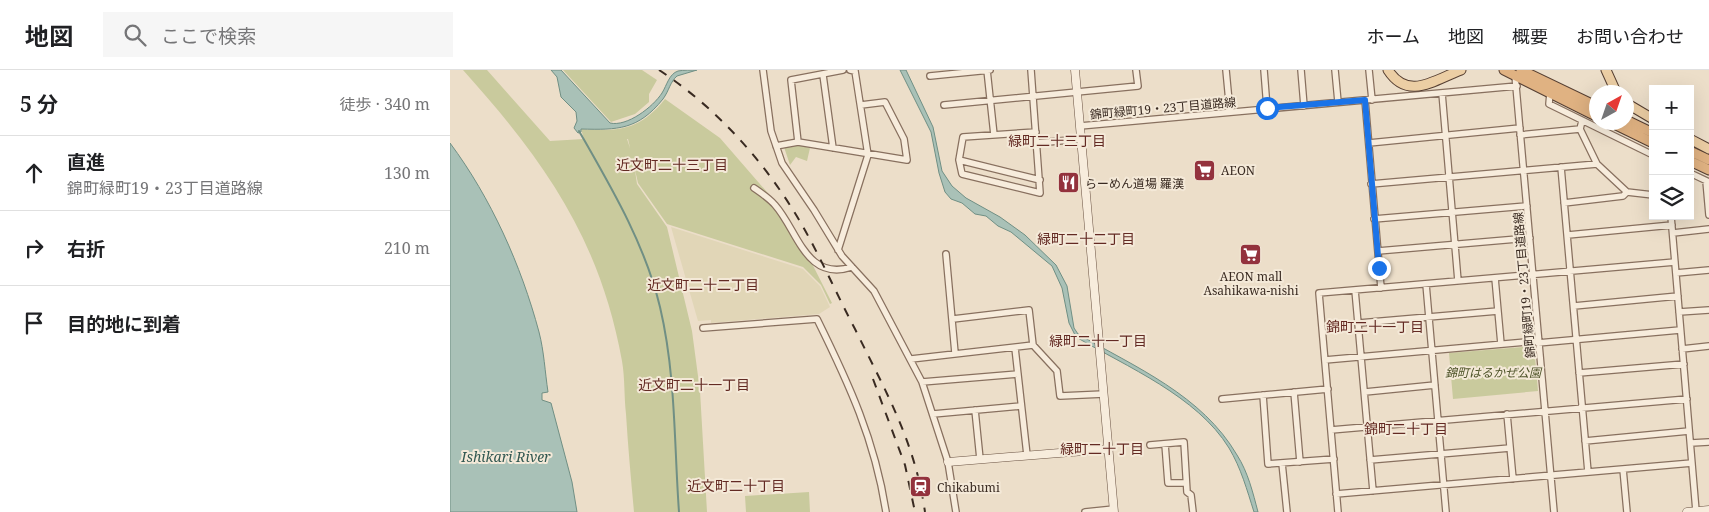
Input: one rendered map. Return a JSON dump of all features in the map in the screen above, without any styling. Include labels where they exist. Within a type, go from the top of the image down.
[{"type":"highway","points":[[1504,70],[1517,72],[1589,103]]},
{"type":"highway","points":[[1517,72],[1550,93],[1589,112]]},
{"type":"highway","points":[[1634,124],[1649,131]]},
{"type":"highway","points":[[1626,130],[1649,141]]},
{"type":"highway","points":[[1694,153],[1709,160]]},
{"type":"highway","points":[[1694,163],[1709,170]]},
{"type":"main road","points":[[1075,70],[1114,511]]},
{"type":"main road","points":[[1388,70],[1393,77],[1406,87],[1426,85],[1461,70]]},
{"type":"main road","points":[[1395,70],[1403,79],[1412,82],[1438,79]]},
{"type":"main road","points":[[1606,70],[1613,85]]},
{"type":"main road","points":[[1634,108],[1649,117]]},
{"type":"main road","points":[[1694,141],[1709,149]]},
{"type":"main road","points":[[948,462],[1109,448]]},
{"type":"main road","points":[[1686,512],[1709,510]]},
{"type":"street","points":[[798,142],[791,80],[843,70]]},
{"type":"street","points":[[838,250],[868,155],[854,71],[850,70]]},
{"type":"street","points":[[930,76],[988,70],[994,136]]},
{"type":"street","points":[[1031,70],[1040,180],[1040,193],[962,174],[959,160],[963,137],[1036,132]]},
{"type":"street","points":[[944,105],[1138,86],[1136,70]]},
{"type":"street","points":[[1226,70],[1230,112]]},
{"type":"street","points":[[1264,70],[1267,108]]},
{"type":"street","points":[[1301,70],[1304,106]]},
{"type":"street","points":[[1335,70],[1338,102]]},
{"type":"street","points":[[1369,70],[1368,142],[1381,288]]},
{"type":"street","points":[[763,71],[771,132],[786,170],[814,210],[838,250],[874,291],[922,382],[948,462],[956,512]]},
{"type":"street","name":"錦町緑町19・23丁目道路線","points":[[1517,72],[1520,132],[1554,512]]},
{"type":"street","points":[[823,74],[833,148]]},
{"type":"street","name":"錦町緑町19・23丁目道路線","points":[[1080,126],[1517,86]]},
{"type":"street","points":[[1442,93],[1458,281]]},
{"type":"street","points":[[1550,93],[1549,104],[1649,153]]},
{"type":"street","points":[[776,146],[798,142],[907,160],[904,139],[885,102],[861,105]]},
{"type":"street","points":[[1582,121],[1580,129],[1597,164],[1627,192],[1649,194]]},
{"type":"street","points":[[1368,142],[1446,135],[1580,129]]},
{"type":"street","points":[[1037,143],[1081,139]]},
{"type":"street","points":[[959,160],[1040,180]]},
{"type":"street","points":[[1371,184],[1597,164]]},
{"type":"street","points":[[1561,168],[1588,472]]},
{"type":"street","points":[[1694,175],[1708,182],[1709,215]]},
{"type":"street","points":[[754,188],[775,204],[808,257],[818,266],[841,271],[852,268]]},
{"type":"street","points":[[1564,203],[1623,196],[1627,192]]},
{"type":"street","points":[[1374,219],[1527,206]]},
{"type":"street","points":[[1671,220],[1691,443],[1694,512]]},
{"type":"street","points":[[1568,235],[1672,225]]},
{"type":"street","points":[[1673,233],[1709,229]]},
{"type":"street","points":[[1378,251],[1530,238]]},
{"type":"street","points":[[946,254],[956,353]]},
{"type":"street","points":[[1338,512],[1319,293],[1675,262]]},
{"type":"street","points":[[1676,274],[1709,270]]},
{"type":"street","points":[[1495,278],[1501,344]]},
{"type":"street","points":[[1426,284],[1446,512]]},
{"type":"street","points":[[1356,290],[1373,492]]},
{"type":"street","points":[[1574,306],[1678,296]]},
{"type":"street","points":[[953,319],[1029,310],[1033,345],[1057,371],[1060,396],[1104,394]]},
{"type":"street","points":[[1679,312],[1709,310]]},
{"type":"street","points":[[1359,323],[1498,311]]},
{"type":"street","points":[[703,328],[817,319],[856,399],[879,470],[886,512]]},
{"type":"street","points":[[1325,360],[1680,330]]},
{"type":"street","points":[[911,359],[1033,345]]},
{"type":"street","points":[[1682,349],[1709,346]]},
{"type":"street","points":[[1015,348],[1026,455]]},
{"type":"street","points":[[1579,373],[1684,364]]},
{"type":"street","points":[[922,382],[1018,374]]},
{"type":"street","points":[[1365,392],[1435,385]]},
{"type":"street","points":[[1222,399],[1328,389]]},
{"type":"street","points":[[1294,392],[1300,462]]},
{"type":"street","points":[[1263,395],[1268,464],[1334,459]]},
{"type":"street","points":[[1331,430],[1687,399]]},
{"type":"street","points":[[933,414],[1021,406]]},
{"type":"street","points":[[975,410],[980,459]]},
{"type":"street","points":[[1507,414],[1513,479]]},
{"type":"street","points":[[1585,441],[1690,431]]},
{"type":"street","points":[[1150,445],[1184,442],[1187,492],[1191,495],[1192,512],[1187,512]]},
{"type":"street","points":[[1691,443],[1709,442]]},
{"type":"street","points":[[1165,444],[1168,483],[1186,483]]},
{"type":"street","points":[[1370,460],[1510,448]]},
{"type":"street","points":[[1282,463],[1287,512]]},
{"type":"street","points":[[1336,494],[1692,464]]},
{"type":"street","points":[[1623,469],[1627,512]]},
{"type":"street","points":[[1085,512],[1114,511]]},
{"type":"shaded area","points":[[671,227],[803,269],[820,286],[830,307],[819,314],[711,323],[711,320],[698,321]]},
{"type":"green space","points":[[463,70],[487,70],[550,141],[584,139],[581,129],[607,130],[628,127],[647,117],[665,99],[720,138],[773,199],[799,238],[832,303],[830,304],[821,285],[803,267],[667,224],[638,183],[635,168],[637,184],[667,227],[692,331],[700,391],[707,512],[634,512],[623,367],[612,317],[599,277],[583,239],[565,204],[543,169],[519,136]]},
{"type":"green space","points":[[563,70],[642,70],[657,80],[649,94],[649,102],[635,114],[611,122]]},
{"type":"green space","points":[[798,145],[810,148],[807,161],[796,157],[790,165],[784,147]]},
{"type":"green space","name":"錦町はるかぜ公園","points":[[1534,346],[1538,391],[1453,399],[1449,353]]},
{"type":"green space","points":[[809,492],[810,512],[746,512],[745,496]]},
{"type":"water","points":[[551,70],[561,70],[610,123],[617,123],[632,119],[646,110],[662,93],[670,77],[675,72],[697,70],[677,76],[663,99],[645,117],[636,122],[617,128],[581,129],[581,132],[578,133],[574,128],[577,121],[576,112],[561,97],[557,77]]},
{"type":"water","points":[[900,70],[906,70],[933,127],[942,171],[952,186],[966,198],[1000,217],[1025,235],[1056,265],[1067,286],[1074,328],[1078,334],[1166,384],[1205,415],[1222,434],[1241,462],[1250,483],[1258,512],[1254,512],[1237,463],[1229,448],[1199,413],[1160,384],[1076,337],[1069,323],[1062,288],[1052,266],[1011,232],[998,226],[986,216],[975,214],[962,203],[951,199],[945,192],[939,173],[931,132]]},
{"type":"water","name":"Ishikari River","points":[[450,143],[479,186],[503,233],[532,307],[542,347],[548,392],[542,393],[542,400],[551,403],[572,482],[577,512],[450,512]]},
{"type":"waterway","points":[[579,131],[626,216],[654,284],[665,333],[672,384],[679,512]]},
{"type":"railway","points":[[659,70],[701,102],[739,139],[773,180],[802,225],[878,374],[898,418],[914,463],[925,512]]},
{"type":"railway","points":[[873,379],[905,465],[915,512]]},
{"type":"place","name":"AEON","points":[[1205,170]]},
{"type":"place","name":"らーめん道場 羅漢","points":[[1069,183]]},
{"type":"place","name":"AEON mall Asahikawa-nishi","points":[[1251,255]]},
{"type":"place","name":"Chikabumi","points":[[921,487]]},
{"type":"district","name":"緑町二十三丁目","points":[[1057,140]]},
{"type":"district","name":"近文町二十三丁目","points":[[672,164]]},
{"type":"district","name":"緑町二十二丁目","points":[[1086,238]]},
{"type":"district","name":"近文町二十二丁目","points":[[703,284]]},
{"type":"district","name":"錦町二十一丁目","points":[[1375,326]]},
{"type":"district","name":"緑町二十一丁目","points":[[1098,340]]},
{"type":"district","name":"近文町二十一丁目","points":[[694,384]]},
{"type":"district","name":"錦町二十丁目","points":[[1406,428]]},
{"type":"district","name":"緑町二十丁目","points":[[1102,448]]},
{"type":"district","name":"近文町二十丁目","points":[[736,485]]},
{"type":"route","points":[[1267,108],[1365,100],[1379,268]]}]
